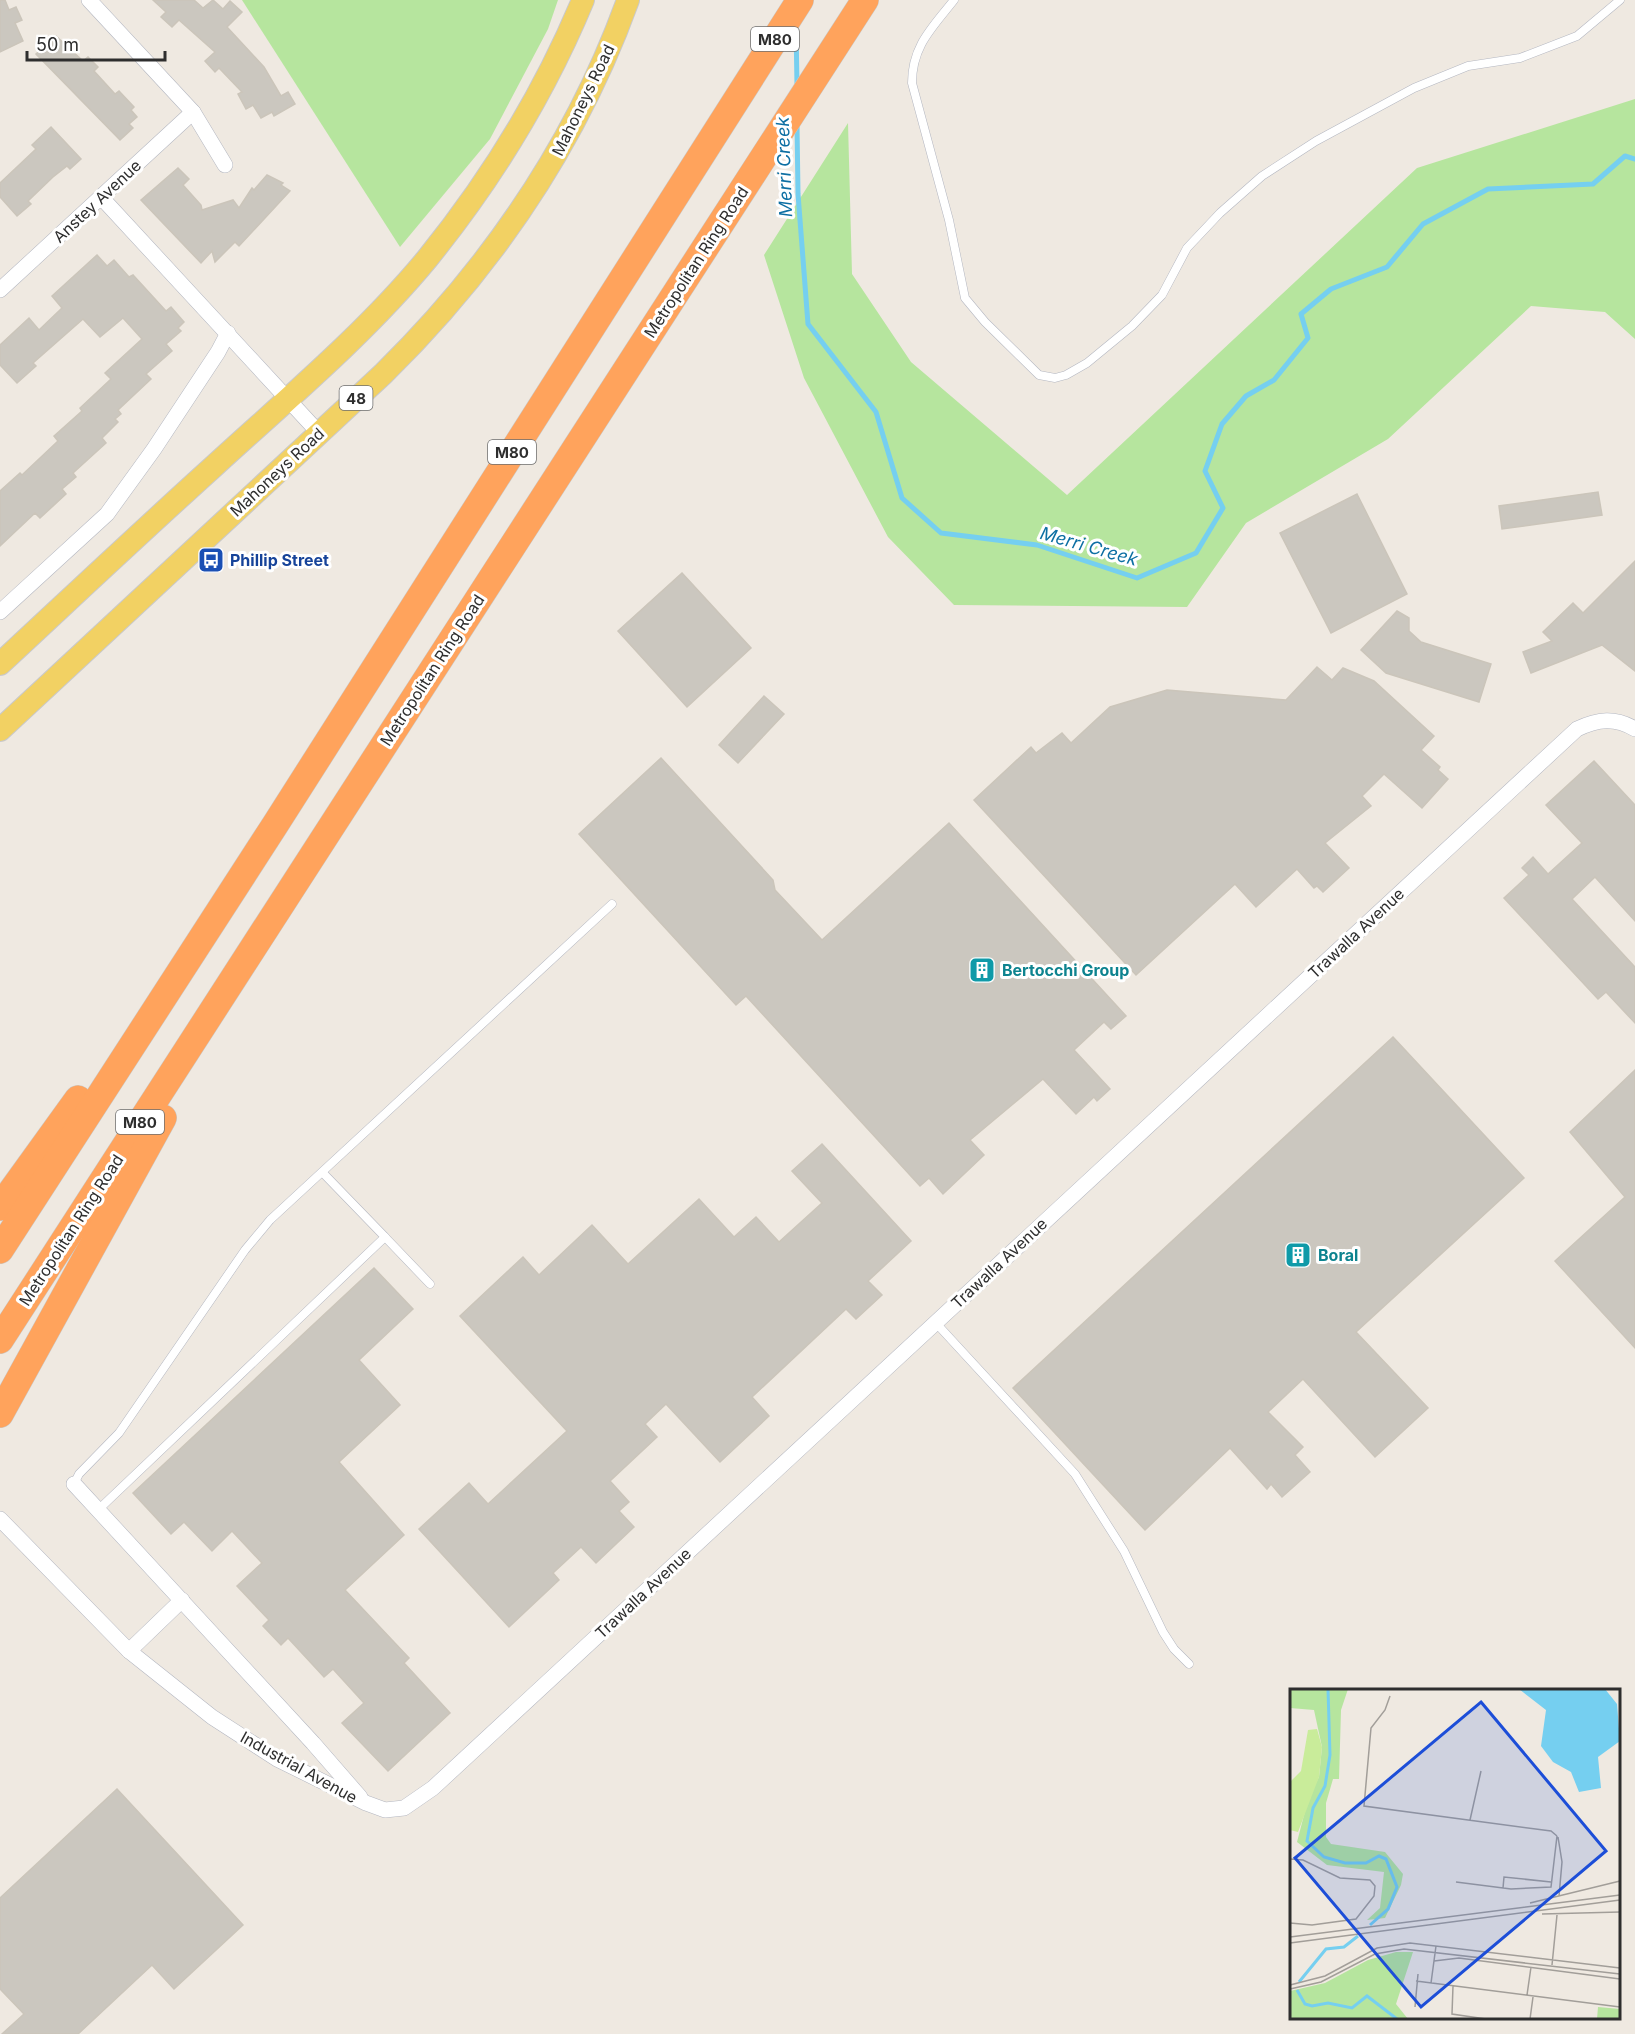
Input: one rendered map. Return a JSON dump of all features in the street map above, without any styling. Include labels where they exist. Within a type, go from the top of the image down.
[{"type":"highway","name":"M80","points":[[0,1250],[275,825],[800,0]]},
{"type":"highway","name":"Metropolitan Ring Road","points":[[0,1340],[865,0]]},
{"type":"highway","points":[[0,1207],[275,825]]},
{"type":"highway","points":[[0,1414],[281,904]]},
{"type":"main road","points":[[0,664],[288,399],[386,304],[467,208],[507,150],[542,88],[583,0]]},
{"type":"main road","name":"Mahoneys Road","points":[[0,730],[428,330],[474,277],[515,221],[571,131],[628,0]]},
{"type":"street","points":[[89,0],[193,112],[225,165]]},
{"type":"street","name":"Anstey Avenue","points":[[0,290],[193,112]]},
{"type":"street","points":[[101,197],[319,433]]},
{"type":"street","points":[[0,612],[107,514],[154,449],[228,333]]},
{"type":"street","name":"Trawalla Avenue","points":[[366,1803],[394,1811],[416,1803],[1577,729],[1598,720],[1606,720],[1617,721],[1635,729]]},
{"type":"street","name":"Industrial Avenue","points":[[74,1484],[366,1803]]},
{"type":"street","name":"Industrial Avenue","points":[[0,1519],[129,1652],[212,1718],[277,1759],[366,1803]]},
{"type":"street","points":[[129,1652],[182,1600]]},
{"type":"lane","points":[[954,0],[917,50],[912,64],[912,83],[949,220],[961,284],[965,298],[1023,362],[1039,375],[1055,378],[1087,363],[1132,326],[1162,295],[1187,249],[1220,213],[1262,176],[1316,141],[1414,88],[1468,66],[1520,58],[1577,36],[1620,0]]},
{"type":"lane","points":[[74,1484],[79,1474],[119,1433],[245,1250],[270,1220],[612,904]]},
{"type":"lane","points":[[323,1173],[430,1284]]},
{"type":"lane","points":[[98,1510],[385,1237]]},
{"type":"lane","points":[[935,1322],[1075,1474],[1124,1551],[1163,1632],[1174,1649],[1189,1664]]},
{"type":"green space","points":[[242,0],[558,0],[548,29],[490,139],[400,247]]},
{"type":"green space","points":[[1635,99],[1635,339],[1605,312],[1531,306],[1388,439],[1246,523],[1187,607],[954,605],[888,537],[804,378],[764,255],[848,123],[852,274],[911,362],[1067,495],[1417,168]]},
{"type":"building","points":[[0,0],[5,0],[9,10],[16,7],[22,20],[15,23],[23,41],[0,52]]},
{"type":"building","points":[[153,0],[194,0],[203,8],[213,0],[223,9],[230,1],[242,12],[227,27],[264,67],[281,96],[288,92],[295,104],[274,116],[272,112],[261,118],[253,105],[246,109],[238,94],[242,92],[219,68],[215,72],[205,61],[215,52],[179,20],[172,27],[161,17],[166,12]]},
{"type":"building","points":[[56,36],[83,61],[88,57],[98,67],[94,71],[115,94],[119,91],[134,107],[131,110],[137,117],[129,124],[133,128],[120,140],[36,54]]},
{"type":"building","points":[[51,127],[81,159],[70,169],[67,166],[53,177],[28,201],[31,204],[17,216],[0,197],[0,183],[36,149],[32,145]]},
{"type":"building","points":[[178,168],[189,179],[183,185],[201,205],[202,210],[233,200],[239,208],[252,188],[254,190],[267,175],[283,183],[281,185],[290,191],[239,246],[235,242],[215,262],[212,251],[201,263],[141,200]]},
{"type":"building","points":[[97,255],[107,266],[114,260],[129,277],[133,275],[166,311],[171,307],[184,322],[178,328],[181,331],[166,344],[172,351],[146,374],[151,379],[118,410],[121,414],[115,419],[118,422],[102,438],[106,443],[73,473],[76,477],[62,489],[66,494],[40,518],[35,513],[0,546],[0,491],[20,473],[22,475],[58,441],[54,436],[82,411],[80,408],[111,379],[105,373],[142,339],[123,318],[100,337],[83,319],[33,363],[36,366],[17,383],[0,365],[0,345],[29,318],[39,330],[62,308],[52,296]]},
{"type":"building","points":[[1598,492],[1602,515],[1502,529],[1499,506]]},
{"type":"building","points":[[1357,494],[1407,594],[1331,633],[1280,533]]},
{"type":"building","points":[[1635,561],[1635,671],[1602,645],[1531,673],[1523,652],[1552,641],[1543,632],[1573,603],[1583,613]]},
{"type":"building","points":[[682,573],[751,648],[687,707],[618,631]]},
{"type":"building","points":[[1397,611],[1409,618],[1409,631],[1421,642],[1491,664],[1479,702],[1386,673],[1361,650]]},
{"type":"building","points":[[1317,667],[1332,680],[1343,668],[1374,681],[1434,736],[1421,750],[1440,767],[1438,770],[1448,779],[1422,808],[1384,774],[1362,796],[1371,806],[1325,843],[1349,868],[1323,892],[1317,886],[1314,888],[1297,869],[1256,907],[1235,884],[1136,975],[974,800],[1031,747],[1036,753],[1062,733],[1071,743],[1110,707],[1167,690],[1286,700]]},
{"type":"building","points":[[764,696],[784,714],[738,763],[719,745]]},
{"type":"building","points":[[661,758],[773,880],[775,890],[822,940],[949,823],[1126,1016],[1111,1029],[1104,1022],[1074,1050],[1110,1089],[1097,1101],[1094,1097],[1076,1114],[1043,1079],[970,1140],[984,1155],[943,1194],[929,1178],[920,1186],[746,996],[736,1005],[579,834]]},
{"type":"building","points":[[1594,761],[1635,805],[1635,921],[1595,877],[1572,899],[1635,967],[1635,1023],[1606,992],[1598,999],[1504,898],[1529,875],[1522,868],[1533,857],[1548,874],[1582,843],[1546,805]]},
{"type":"building","name":"Boral","points":[[1393,1037],[1524,1178],[1356,1332],[1428,1408],[1375,1457],[1303,1379],[1268,1412],[1303,1447],[1295,1455],[1310,1472],[1282,1497],[1271,1484],[1267,1489],[1230,1448],[1145,1530],[1013,1388]]},
{"type":"building","points":[[1635,1070],[1635,1348],[1555,1261],[1625,1197],[1570,1132]]},
{"type":"building","points":[[822,1144],[911,1241],[868,1281],[882,1295],[856,1319],[846,1309],[752,1397],[769,1416],[720,1462],[666,1404],[645,1424],[657,1437],[610,1481],[629,1502],[619,1511],[634,1527],[596,1563],[581,1547],[553,1573],[559,1580],[509,1627],[419,1529],[469,1483],[488,1504],[567,1431],[460,1316],[523,1257],[539,1275],[592,1225],[628,1264],[699,1199],[734,1237],[756,1217],[779,1242],[822,1203],[792,1171]]},
{"type":"building","points":[[374,1268],[413,1309],[359,1360],[400,1405],[339,1462],[404,1535],[345,1590],[409,1658],[404,1663],[450,1713],[388,1771],[342,1723],[364,1703],[333,1669],[324,1677],[288,1638],[281,1645],[263,1626],[269,1620],[237,1586],[262,1563],[232,1531],[212,1551],[184,1522],[171,1534],[133,1493]]},
{"type":"building","points":[[117,1789],[243,1925],[174,1989],[152,1965],[78,2034],[2,2034],[24,2014],[0,1989],[0,1898]]},
{"type":"waterway","name":"Merri Creek","points":[[796,26],[797,86]]},
{"type":"waterway","name":"Merri Creek","points":[[797,125],[798,194],[808,324],[876,412],[902,498],[941,533],[1037,545],[1137,578],[1196,553],[1223,508],[1205,471],[1222,424],[1246,396],[1274,380],[1308,338],[1301,314],[1331,289],[1387,267],[1423,224],[1488,189],[1593,184],[1625,156],[1635,159]]},
{"type":"place","name":"Phillip Street","points":[[211,560]]},
{"type":"place","name":"Bertocchi Group","points":[[982,970]]},
{"type":"place","name":"Boral","points":[[1298,1255]]}]
